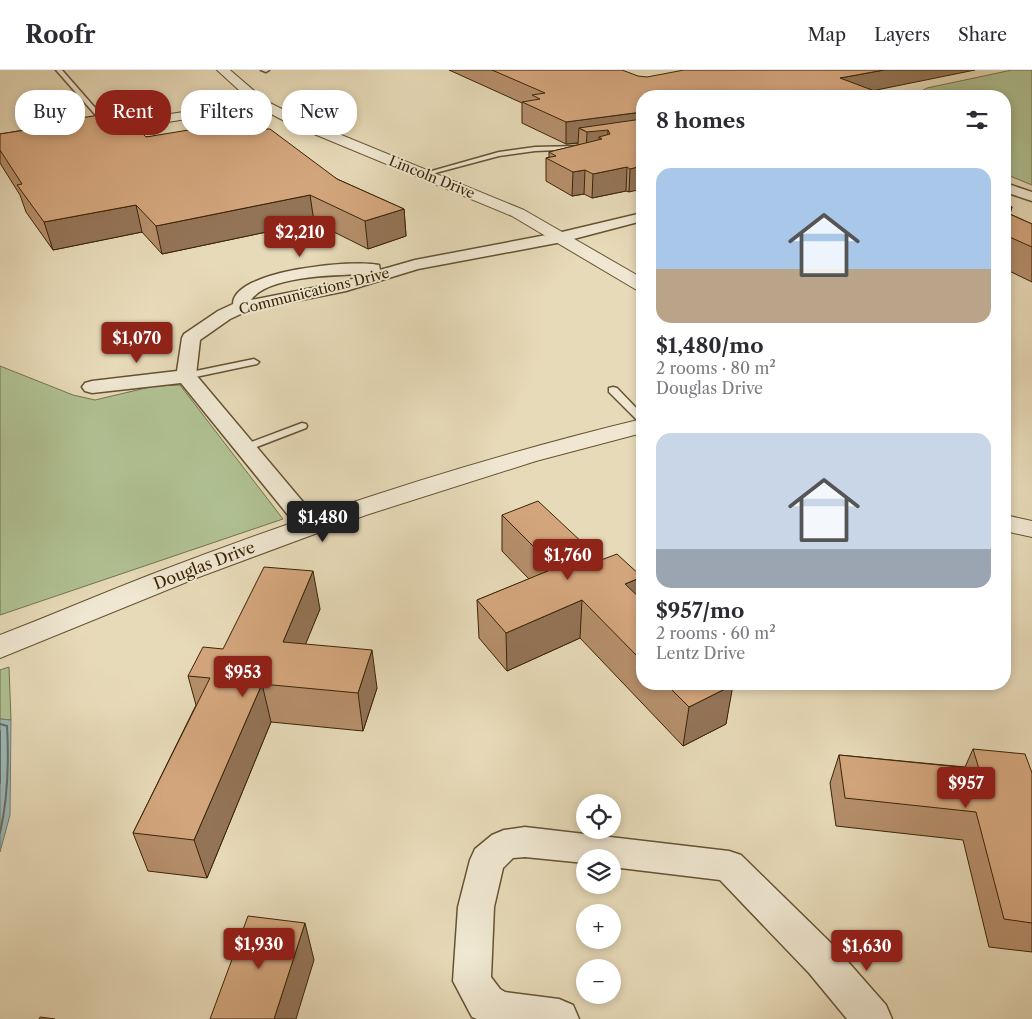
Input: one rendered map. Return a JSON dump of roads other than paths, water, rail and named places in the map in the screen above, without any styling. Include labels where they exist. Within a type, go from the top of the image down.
[{"type":"street","name":"Lincoln Drive","points":[[227,70],[248,90]]},
{"type":"street","name":"Lincoln Drive","points":[[272,109],[332,138],[509,209],[636,281]]},
{"type":"street","points":[[1011,188],[1032,197]]},
{"type":"street","name":"Communications Drive","points":[[186,376],[191,338],[218,318],[242,307],[346,286],[398,269],[562,238],[636,219]]},
{"type":"street","points":[[92,387],[186,376],[310,526]]},
{"type":"street","name":"Douglas Drive","points":[[0,647],[188,570],[310,526],[491,465],[636,428]]},
{"type":"street","points":[[1011,524],[1032,529]]},
{"type":"street","points":[[559,1019],[503,1012],[486,1003],[472,981],[476,907],[487,860],[504,845],[524,842],[538,843],[728,866],[822,960],[872,1019]]},
{"type":"lane","points":[[59,70],[95,111]]},
{"type":"lane","points":[[424,174],[499,154],[587,147]]},
{"type":"lane","points":[[556,149],[577,156]]},
{"type":"lane","points":[[186,376],[254,362]]},
{"type":"lane","points":[[613,390],[636,413]]},
{"type":"lane","points":[[246,448],[302,426]]},
{"type":"water","points":[[0,719],[11,720],[10,815],[0,852]]}]
